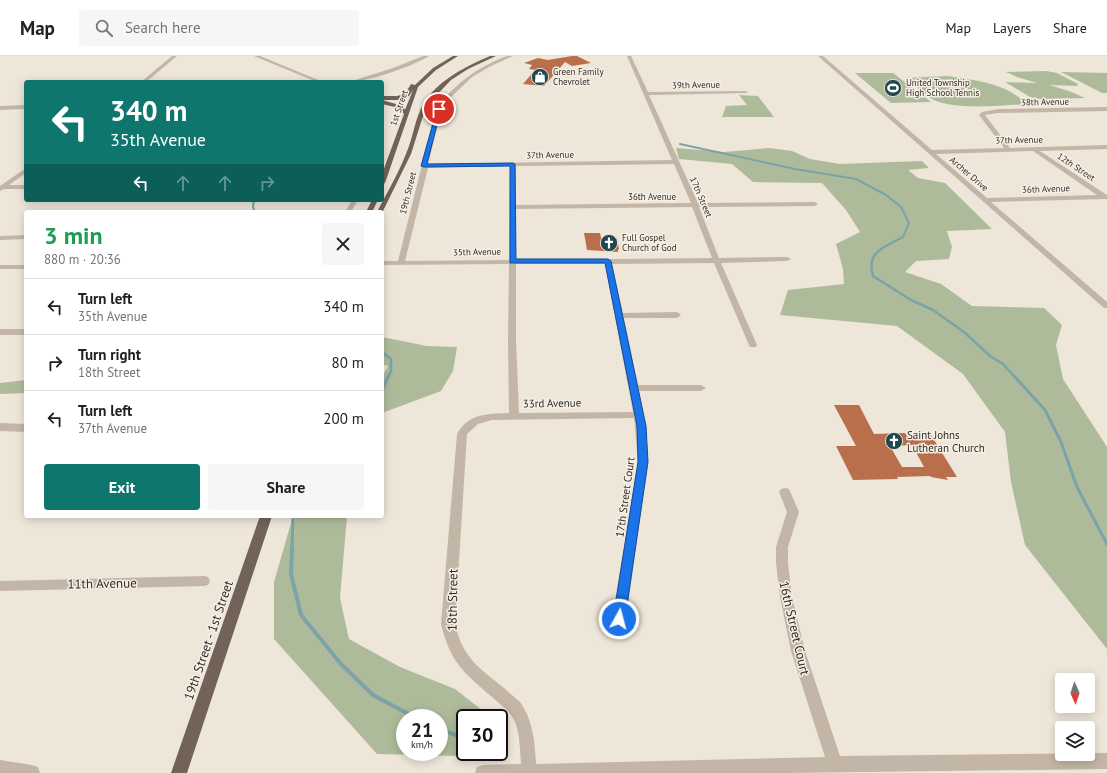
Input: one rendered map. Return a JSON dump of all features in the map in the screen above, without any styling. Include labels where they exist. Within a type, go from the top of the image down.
[{"type":"main road","name":"1st Street","points":[[384,177],[414,90],[420,81],[435,68],[456,56]]},
{"type":"main road","points":[[437,90],[447,78],[459,68],[482,56]]},
{"type":"main road","name":"19th Street","points":[[381,210],[405,162],[423,110],[431,97],[437,90],[462,71],[496,58]]},
{"type":"main road","points":[[384,100],[407,95],[426,72],[447,61]]},
{"type":"main road","points":[[384,100],[410,102],[422,101],[431,97]]},
{"type":"main road","points":[[384,101],[398,106],[404,110],[406,114]]},
{"type":"main road","points":[[410,102],[418,105],[419,110],[414,124],[412,144]]},
{"type":"main road","name":"19th Street - 1st Street","points":[[179,773],[265,518]]},
{"type":"street","points":[[145,80],[175,56]]},
{"type":"street","points":[[256,56],[315,80]]},
{"type":"street","points":[[359,80],[403,66],[427,56]]},
{"type":"street","points":[[496,58],[511,56]]},
{"type":"street","name":"17th Street","points":[[629,56],[695,205],[753,345]]},
{"type":"street","name":"Archer Drive","points":[[820,56],[1107,306]]},
{"type":"street","name":"19th Street","points":[[401,263],[439,109],[446,97],[462,82],[496,58]]},
{"type":"street","name":"39th Avenue","points":[[646,94],[746,92]]},
{"type":"street","points":[[0,108],[24,107]]},
{"type":"street","name":"38th Avenue","points":[[1008,150],[982,115],[984,112],[1107,109]]},
{"type":"street","name":"37th Avenue","points":[[931,152],[1107,147]]},
{"type":"street","name":"12th Street","points":[[1034,149],[1106,198]]},
{"type":"street","name":"37th Avenue","points":[[424,166],[676,162]]},
{"type":"street","points":[[513,164],[512,341],[514,416]]},
{"type":"street","points":[[2,188],[24,172]]},
{"type":"street","points":[[2,188],[24,187]]},
{"type":"street","name":"36th Avenue","points":[[986,200],[1106,198]]},
{"type":"street","name":"36th Avenue","points":[[512,207],[815,204]]},
{"type":"street","points":[[0,238],[24,237]]},
{"type":"street","name":"35th Avenue","points":[[384,263],[787,259]]},
{"type":"street","name":"17th Street Court","points":[[608,261],[639,414],[642,446],[642,478],[619,619]]},
{"type":"street","points":[[0,267],[24,267]]},
{"type":"street","points":[[619,316],[677,315]]},
{"type":"street","points":[[0,332],[24,332]]},
{"type":"street","points":[[633,388],[701,388]]},
{"type":"street","name":"33rd Avenue","points":[[467,425],[482,418],[639,414]]},
{"type":"street","name":"18th Street","points":[[467,425],[462,434],[461,440],[448,624],[451,638],[460,658],[474,674],[517,710],[523,722],[526,736],[529,771]]},
{"type":"street","points":[[0,427],[24,428]]},
{"type":"street","name":"16th Street Court","points":[[785,492],[793,512],[782,547],[782,563],[786,597],[798,651],[835,764]]},
{"type":"street","name":"11th Avenue","points":[[0,586],[204,581]]},
{"type":"street","points":[[483,773],[529,771],[771,769],[835,764],[1107,760]]},
{"type":"street","points":[[0,768],[32,773]]},
{"type":"green space","points":[[1046,71],[1057,73],[1078,84],[1077,86],[1049,85],[1085,98],[1040,99],[1030,97],[1005,82],[1037,83],[1006,72]]},
{"type":"green space","points":[[1061,72],[1107,73],[1107,93],[1102,93]]},
{"type":"green space","name":"United Township High School Tennis","points":[[855,73],[893,73],[931,102],[891,103]]},
{"type":"green space","points":[[947,76],[993,84],[1010,92],[1028,104],[965,106],[941,103],[932,99],[905,78]]},
{"type":"green space","points":[[739,95],[758,96],[774,117],[722,117],[726,106],[747,105]]},
{"type":"green space","points":[[676,148],[724,152],[769,148],[792,151],[810,159],[840,164],[922,161],[929,168],[908,170],[918,178],[945,183],[992,229],[947,231],[952,247],[949,259],[916,261],[905,272],[941,284],[972,306],[1044,308],[1062,325],[1056,345],[1063,379],[1107,447],[1107,649],[1025,545],[1011,482],[1005,432],[963,374],[897,326],[780,315],[788,290],[844,284],[843,269],[836,244],[860,232],[846,210],[822,183],[753,182],[732,164],[679,159]]},
{"type":"green space","points":[[384,337],[427,346],[457,347],[453,371],[441,391],[384,412],[384,373],[388,366],[384,365]]},
{"type":"green space","points":[[24,380],[24,393],[0,394],[0,383]]},
{"type":"green space","points":[[292,518],[347,518],[340,598],[349,639],[400,667],[455,689],[481,709],[456,709],[456,756],[448,756],[448,709],[396,709],[396,754],[377,754],[274,639],[274,582]]},
{"type":"building","name":"Green Family Chevrolet","points":[[577,56],[591,63],[572,66],[565,62],[544,86],[523,84],[535,70],[529,69],[532,65],[524,63],[538,58],[548,60]]},
{"type":"building","points":[[584,233],[600,233],[601,238],[617,238],[619,249],[618,252],[587,250]]},
{"type":"building","name":"Saint Johns Lutheran Church","points":[[834,405],[859,405],[874,434],[905,433],[907,436],[931,435],[957,477],[946,477],[948,480],[930,476],[897,477],[898,479],[853,480],[836,446],[856,446]],"holes":[[[912,445],[924,467],[902,467],[890,446]]]},
{"type":"waterway","points":[[680,144],[795,169],[856,179],[886,195],[901,207],[909,223],[903,237],[885,246],[873,258],[873,276],[911,300],[933,310],[964,332],[990,356],[1003,364],[1014,376]]},
{"type":"waterway","points":[[254,202],[254,210]]},
{"type":"waterway","points":[[384,354],[391,359],[391,371],[389,376]]},
{"type":"waterway","points":[[384,386],[389,375]]},
{"type":"waterway","points":[[1013,375],[1045,410],[1061,442],[1077,487],[1107,544]]},
{"type":"waterway","points":[[292,549],[293,518]]},
{"type":"waterway","points":[[292,548],[291,574],[301,615],[341,664],[373,695],[399,709]]},
{"type":"waterway","points":[[448,732],[456,735]]},
{"type":"place","name":"Green Family Chevrolet","points":[[540,77]]},
{"type":"place","name":"United Township High School Tennis","points":[[893,88]]},
{"type":"place","name":"Full Gospel Church of God","points":[[609,243]]},
{"type":"place","name":"Saint Johns Lutheran Church","points":[[894,441]]},
{"type":"route","points":[[439,109],[424,166],[513,164],[513,261],[608,261],[641,426],[643,462],[642,478],[619,619]]}]
